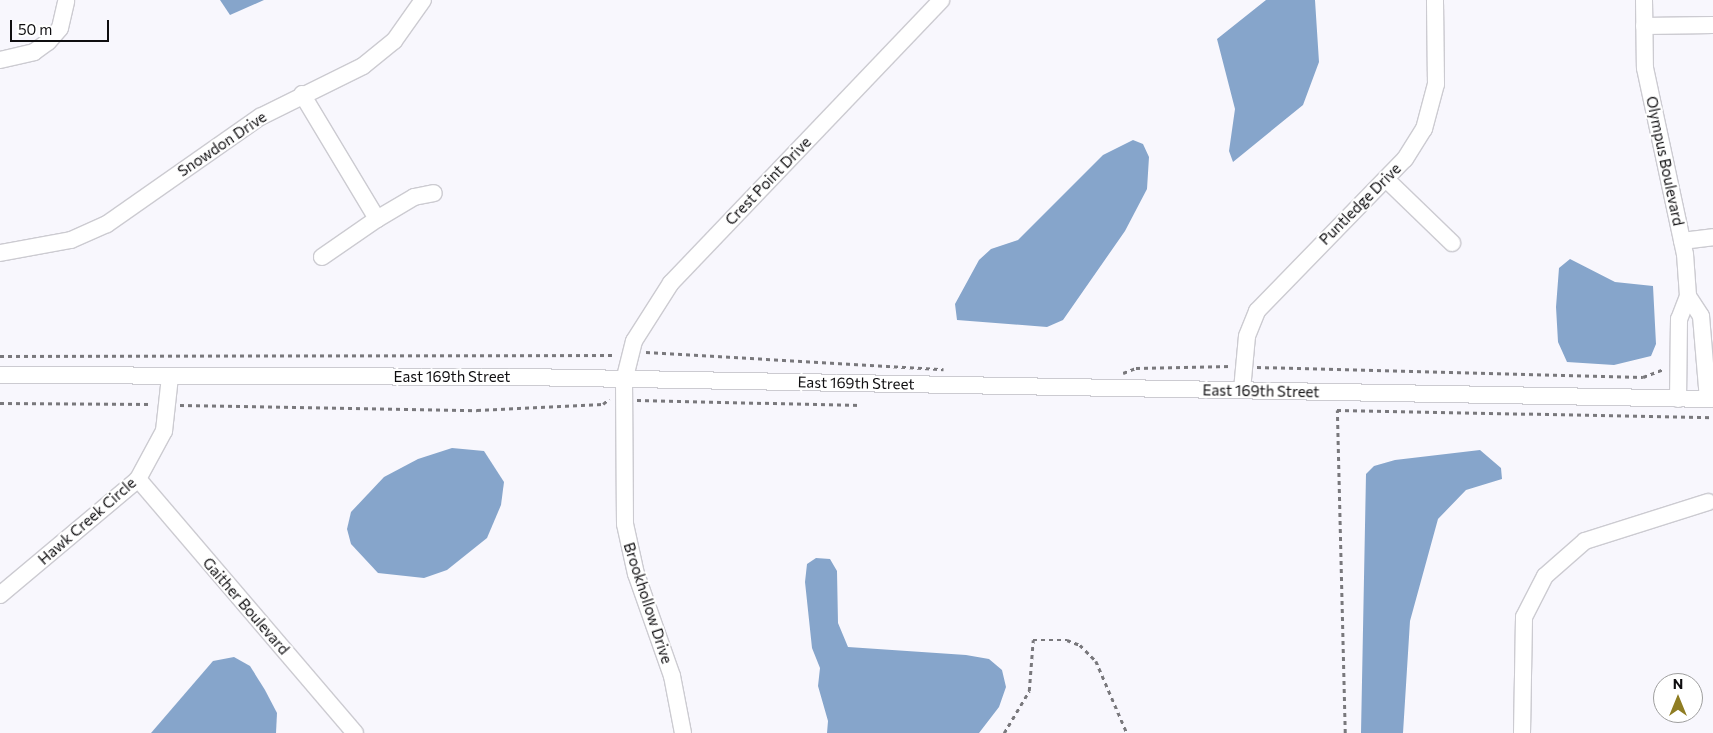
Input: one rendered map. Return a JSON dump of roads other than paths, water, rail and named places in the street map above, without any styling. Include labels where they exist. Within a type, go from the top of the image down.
[{"type":"street","name":"Snowdon Drive","points":[[0,253],[71,240],[107,224],[214,146],[302,94],[345,76],[380,53],[402,32],[423,0]]},
{"type":"street","name":"Crest Point Drive","points":[[624,381],[631,355],[643,324],[671,283],[941,0]]},
{"type":"street","name":"Puntledge Drive","points":[[1242,390],[1251,323],[1266,299],[1386,179],[1415,144],[1429,114],[1436,84],[1435,0]]},
{"type":"street","name":"Olympus Boulevard","points":[[1644,0],[1645,68],[1682,241],[1688,296],[1679,319],[1678,399]]},
{"type":"street","points":[[0,60],[34,52],[48,42],[60,28],[66,1]]},
{"type":"street","points":[[1644,26],[1713,26]]},
{"type":"street","points":[[302,94],[376,219]]},
{"type":"street","points":[[1386,179],[1452,243]]},
{"type":"street","points":[[322,257],[376,219],[414,197],[434,193]]},
{"type":"street","points":[[1682,241],[1713,238]]},
{"type":"street","name":"Olympus Boulevard","points":[[1688,296],[1702,316],[1710,399]]},
{"type":"street","name":"East 169th Street","points":[[0,375],[624,381],[1710,399]]},
{"type":"street","name":"Hawk Creek Circle","points":[[0,595],[138,480],[164,431],[170,376]]},
{"type":"street","name":"Brookhollow Drive","points":[[624,381],[628,546],[672,676],[684,733]]},
{"type":"street","name":"Gaither Boulevard","points":[[138,480],[355,733]]},
{"type":"street","points":[[1522,733],[1524,617],[1545,576],[1584,541],[1708,502]]},
{"type":"water","points":[[220,0],[264,0],[230,15]]},
{"type":"water","points":[[1266,0],[1315,0],[1319,62],[1303,105],[1233,162],[1229,151],[1235,109],[1217,39]]},
{"type":"water","points":[[1133,140],[1143,144],[1149,157],[1147,189],[1125,231],[1063,320],[1047,327],[957,320],[955,304],[979,260],[991,249],[1018,240],[1103,155]]},
{"type":"water","points":[[1570,259],[1615,282],[1653,286],[1656,344],[1651,356],[1614,365],[1567,362],[1558,342],[1556,307],[1559,268]]},
{"type":"water","points":[[452,448],[484,451],[504,482],[501,505],[487,538],[447,570],[424,578],[378,573],[351,544],[347,529],[351,512],[384,477],[418,459]]},
{"type":"water","points":[[1480,450],[1501,468],[1502,479],[1466,490],[1438,519],[1410,621],[1403,733],[1361,733],[1366,474],[1374,466],[1395,460]]},
{"type":"water","points":[[816,558],[830,559],[837,571],[838,623],[848,647],[966,655],[989,659],[1002,670],[1006,687],[999,707],[979,733],[827,733],[828,721],[818,686],[820,668],[812,648],[805,582],[807,564]]},
{"type":"water","points":[[234,657],[250,666],[265,690],[277,713],[276,733],[151,733],[213,661]]}]
